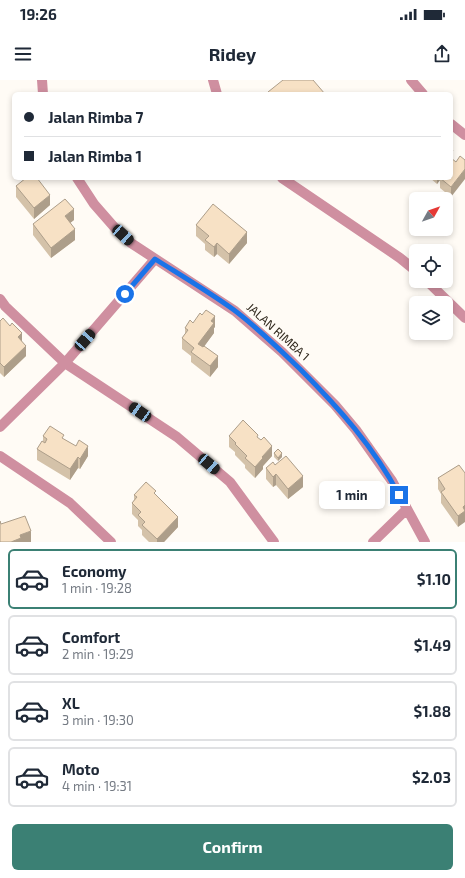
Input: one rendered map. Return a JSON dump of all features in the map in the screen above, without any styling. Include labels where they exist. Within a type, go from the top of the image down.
[{"type":"street","points":[[42,80],[43,92]]},
{"type":"street","points":[[213,80],[216,92]]},
{"type":"street","points":[[411,80],[421,92]]},
{"type":"street","points":[[453,126],[465,135]]},
{"type":"street","name":"JALAN RIMBA 1","points":[[78,180],[94,204],[115,228],[131,243],[235,311],[288,358],[335,405],[356,430],[392,481],[425,542]]},
{"type":"street","points":[[285,180],[409,265]]},
{"type":"street","points":[[0,427],[65,363],[155,259]]},
{"type":"street","points":[[434,288],[465,318]]},
{"type":"street","points":[[0,299],[5,306],[65,363],[177,437],[230,482],[274,542]]},
{"type":"street","points":[[0,456],[70,503],[111,542]]},
{"type":"street","points":[[373,542],[407,509]]},
{"type":"building","points":[[283,80],[313,80],[323,92],[268,92]]},
{"type":"building","points":[[460,156],[465,160],[465,169],[451,187],[442,180],[453,180],[453,160],[456,162]]},
{"type":"building","points":[[24,180],[39,180],[50,195],[34,208],[16,186]]},
{"type":"building","points":[[65,199],[74,209],[65,216],[75,229],[51,248],[33,224]]},
{"type":"building","points":[[213,204],[247,232],[229,254],[217,243],[214,247],[205,240],[209,236],[196,225]]},
{"type":"building","points":[[206,310],[215,316],[211,321],[214,323],[198,344],[203,347],[204,346],[218,356],[210,366],[191,352],[194,348],[182,338],[188,330],[185,328],[190,320],[193,323],[200,313],[202,315]]},
{"type":"building","points":[[3,318],[10,326],[12,323],[22,333],[18,337],[26,346],[4,367],[0,363],[0,321]]},
{"type":"building","points":[[243,420],[258,435],[257,437],[261,440],[264,437],[272,446],[255,467],[245,458],[247,456],[229,436]]},
{"type":"building","points":[[50,426],[64,435],[62,438],[76,446],[79,440],[88,446],[80,459],[78,457],[70,469],[37,449],[42,441],[45,443],[47,439],[43,436]]},
{"type":"building","points":[[278,449],[282,453],[278,458],[274,453]]},
{"type":"building","points":[[286,456],[303,476],[288,489],[276,474],[273,477],[266,468],[273,462],[275,465]]},
{"type":"building","points":[[459,465],[465,473],[465,505],[463,507],[465,511],[458,516],[441,492],[445,489],[438,478]]},
{"type":"building","points":[[146,482],[156,491],[154,493],[178,517],[157,539],[142,525],[145,522],[138,515],[141,512],[132,503],[137,497],[134,495]]},
{"type":"building","points":[[25,516],[31,531],[20,535],[21,538],[11,542],[0,542],[0,521],[1,524]]},
{"type":"route","points":[[125,294],[155,259],[235,311],[260,331],[335,405],[376,457],[392,481],[399,495]]}]
